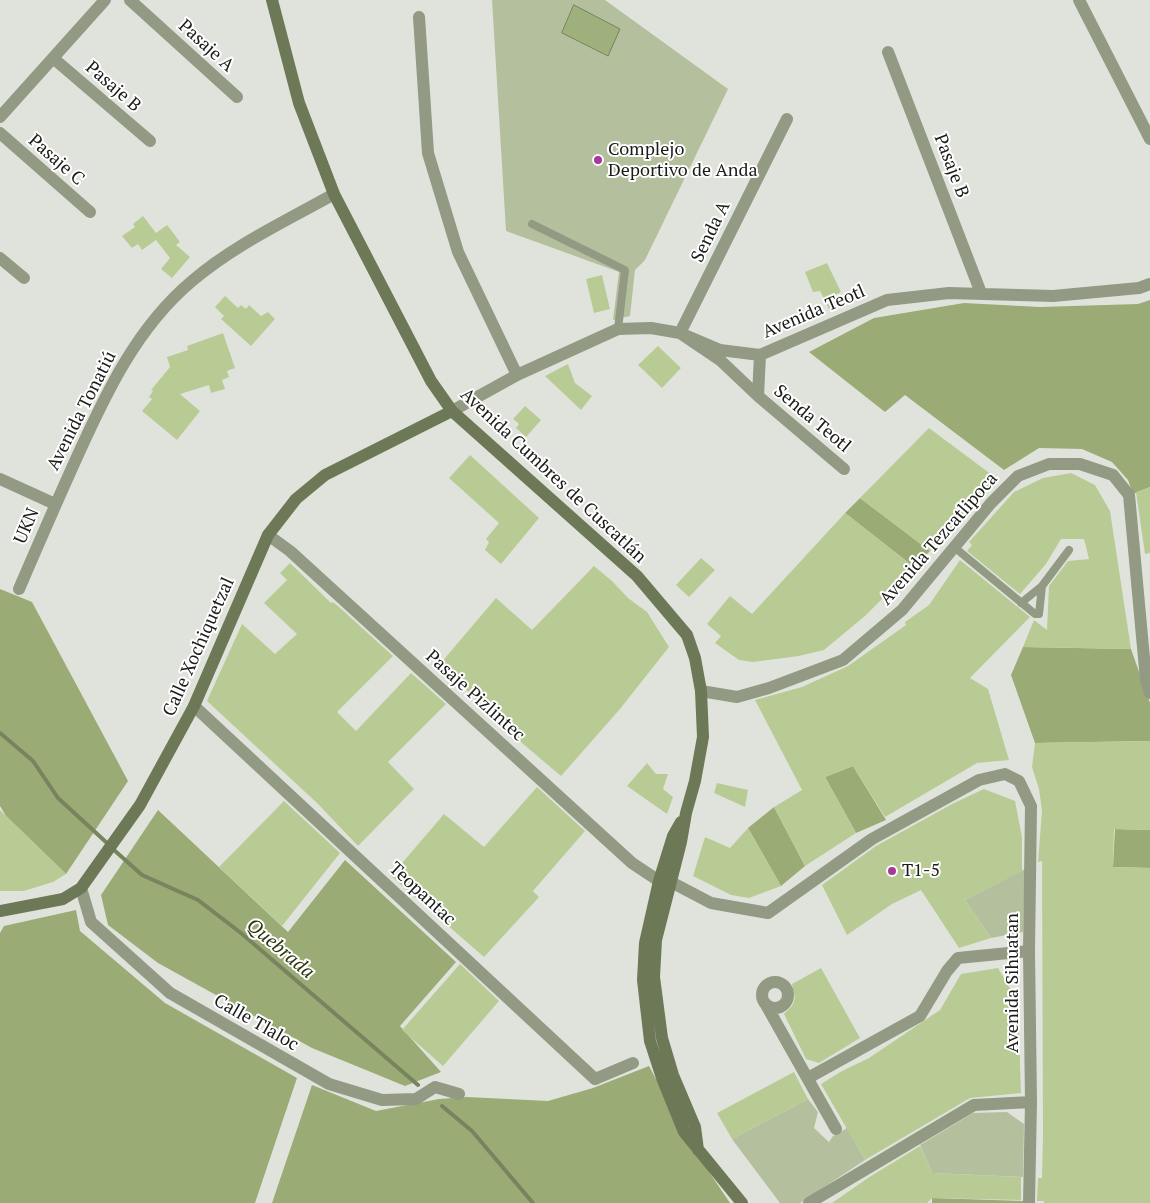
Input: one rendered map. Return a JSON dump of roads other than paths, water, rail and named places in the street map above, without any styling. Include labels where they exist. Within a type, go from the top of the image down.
[{"type":"main road","name":"Avenida Cumbres de Cuscatlán","points":[[273,1],[299,103],[334,194],[431,381],[452,410],[637,576],[687,635],[695,658],[701,691],[703,738],[695,781],[686,813],[673,836],[665,882],[645,943],[643,980],[650,1042],[684,1132],[742,1203]]},
{"type":"main road","name":"Calle Xochiquetzal","points":[[0,911],[63,899],[80,888],[140,805],[194,706],[268,535],[296,499],[325,475],[452,410]]},
{"type":"street","points":[[0,117],[105,0]]},
{"type":"street","name":"Pasaje A","points":[[130,0],[237,97]]},
{"type":"street","points":[[1078,0],[1150,139]]},
{"type":"street","points":[[419,17],[428,153],[458,252],[517,375]]},
{"type":"street","name":"Pasaje B","points":[[888,52],[981,293]]},
{"type":"street","name":"Pasaje B","points":[[53,58],[150,141]]},
{"type":"street","name":"Senda A","points":[[680,334],[787,119]]},
{"type":"street","name":"Pasaje C","points":[[0,134],[90,212]]},
{"type":"street","name":"Avenida Tonatiú","points":[[55,504],[101,403],[124,360],[153,321],[191,281],[226,255],[334,194]]},
{"type":"street","points":[[0,258],[24,278]]},
{"type":"street","name":"Avenida Teotl","points":[[452,410],[517,375],[618,329],[651,328],[680,334],[720,350],[760,355],[887,300],[949,292],[1053,296],[1139,288],[1150,284]]},
{"type":"street","name":"Senda Teotl","points":[[680,334],[720,360],[758,396],[844,469]]},
{"type":"street","name":"Senda Teotl","points":[[758,396],[760,355]]},
{"type":"street","name":"Avenida Tezcatlipoca","points":[[701,691],[738,696],[769,688],[843,660],[902,610],[991,503],[1018,476],[1049,464],[1080,464],[1113,476],[1129,496],[1146,680],[1150,693]]},
{"type":"street","name":"UKN","points":[[0,479],[55,504],[19,589]]},
{"type":"street","name":"Pasaje Pizlintec","points":[[268,535],[290,551],[632,863],[665,882],[711,903],[768,912],[872,839],[978,780],[1005,774]]},
{"type":"street","name":"Teopantac","points":[[194,706],[595,1079],[634,1063]]},
{"type":"street","name":"Avenida Sihuatan","points":[[1005,774],[1019,781],[1031,806],[1029,1203]]},
{"type":"street","name":"Calle Tlaloc","points":[[80,888],[92,922],[170,993],[329,1084],[382,1100],[416,1099],[435,1087],[460,1094]]},
{"type":"street","points":[[808,1078],[920,1016],[947,971],[958,958],[1029,951]]},
{"type":"street","points":[[765,1003],[836,1129]]},
{"type":"street","points":[[809,1203],[974,1105],[1031,1102]]},
{"type":"lane","points":[[532,224],[624,270],[618,329]]},
{"type":"lane","points":[[954,548],[1035,614],[1039,614],[1042,586]]},
{"type":"lane","points":[[1021,603],[1042,586],[1069,550]]},
{"type":"waterway","name":"Quebrada","points":[[0,733],[33,761],[58,798],[107,843]]},
{"type":"waterway","name":"Quebrada","points":[[114,850],[142,875],[198,900],[241,933],[418,1085]]},
{"type":"waterway","name":"Quebrada","points":[[442,1106],[472,1131],[533,1203]]},
{"type":"place","name":"Complejo Deportivo de Anda","points":[[598,160]]},
{"type":"place","name":"T1-5","points":[[892,871]]}]
